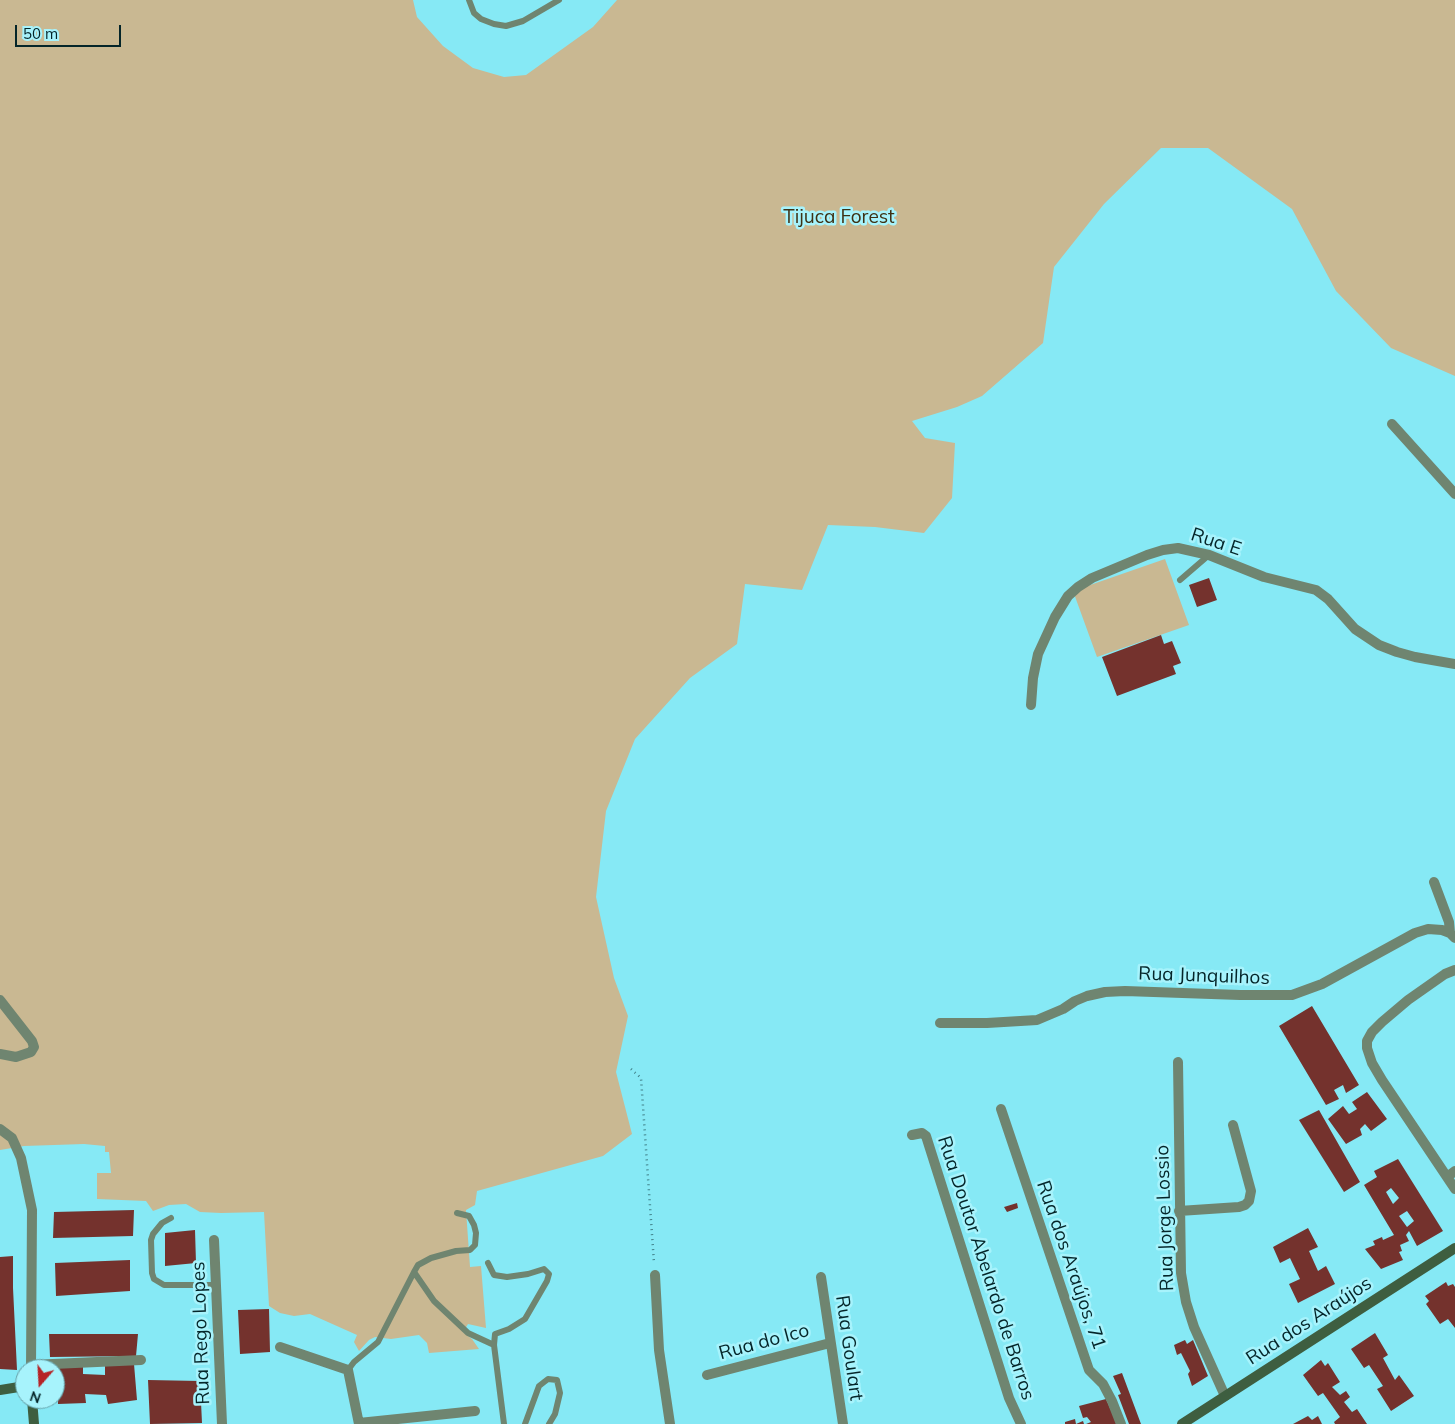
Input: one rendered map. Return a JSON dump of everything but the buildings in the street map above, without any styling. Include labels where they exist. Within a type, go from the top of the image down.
[{"type":"street","points":[[1392,424],[1455,494]]},
{"type":"street","name":"Rua E","points":[[1032,705],[1033,678],[1038,654],[1055,617],[1068,596],[1078,586],[1092,578],[1163,550],[1178,548],[1209,555],[1264,577],[1316,590],[1328,599],[1355,629],[1379,645],[1416,657],[1455,664]]},
{"type":"street","points":[[1434,882],[1453,936]]},
{"type":"street","name":"Rua Junquilhos","points":[[940,1023],[1037,1020],[1087,996],[1105,992],[1292,995],[1322,984],[1415,933],[1428,929],[1442,930],[1453,936]]},
{"type":"street","points":[[1455,970],[1445,974],[1408,1000],[1382,1022],[1372,1032],[1367,1041],[1367,1048],[1372,1062],[1382,1080],[1451,1174],[1455,1189]]},
{"type":"street","points":[[0,1000],[32,1041],[34,1047],[31,1052],[16,1058],[0,1054]]},
{"type":"street","name":"Rua Jorge Lossio","points":[[1178,1062],[1181,1273],[1186,1302],[1194,1327],[1224,1396]]},
{"type":"street","name":"Rua dos Araújos, 71","points":[[1001,1109],[1089,1370],[1103,1384],[1112,1401],[1120,1424]]},
{"type":"street","points":[[1179,1212],[1239,1207],[1246,1205],[1249,1201],[1251,1191],[1233,1125]]},
{"type":"street","points":[[0,1129],[12,1138],[21,1158],[32,1210],[31,1359]]},
{"type":"street","name":"Rua Doutor Abelardo de Barros","points":[[912,1135],[922,1133],[926,1136],[1009,1398],[1021,1424]]},
{"type":"street","name":"Rua Rego Lopes","points":[[214,1240],[222,1424]]},
{"type":"street","name":"Rua dos Araújos","points":[[1182,1424],[1455,1248]]},
{"type":"street","points":[[655,1275],[659,1350],[670,1424]]},
{"type":"street","name":"Rua Goulart","points":[[821,1277],[843,1424]]},
{"type":"street","name":"Rua do Ico","points":[[707,1375],[830,1343]]},
{"type":"street","points":[[280,1346],[348,1370],[359,1423],[475,1411]]},
{"type":"street","points":[[65,1365],[141,1360]]},
{"type":"street","points":[[0,1390],[15,1388]]},
{"type":"street","points":[[33,1409],[34,1424]]},
{"type":"lane","points":[[469,0],[474,13],[481,19],[506,26],[523,21],[559,0]]},
{"type":"lane","points":[[1180,580],[1209,555]]},
{"type":"lane","points":[[348,1370],[354,1362],[378,1342],[418,1265],[430,1258],[456,1251],[470,1250],[474,1245],[476,1234],[474,1225],[469,1216],[457,1213]]},
{"type":"lane","points":[[171,1218],[162,1223],[153,1234],[151,1240],[152,1273],[154,1279],[164,1285],[216,1285]]},
{"type":"lane","points":[[488,1263],[494,1275],[507,1277],[528,1274],[544,1269],[549,1274],[547,1281],[525,1319],[509,1329],[495,1334],[494,1345],[504,1424]]},
{"type":"lane","points":[[414,1272],[434,1301],[468,1333],[494,1345]]},
{"type":"lane","points":[[524,1424],[539,1386],[548,1378],[557,1380],[560,1393],[556,1414],[549,1424]]},
{"type":"path","points":[[631,1069],[640,1078],[655,1275]]},
{"type":"green space","name":"Tijuca Forest","points":[[0,0],[413,0],[417,17],[443,46],[473,68],[504,77],[526,75],[593,27],[617,0],[1455,0],[1455,376],[1391,348],[1336,291],[1292,209],[1208,148],[1161,148],[1104,204],[1054,267],[1043,343],[982,396],[957,407],[912,421],[925,438],[955,443],[952,498],[924,533],[875,527],[828,525],[802,590],[745,584],[737,644],[690,678],[635,739],[606,811],[596,897],[614,978],[628,1016],[616,1072],[632,1134],[603,1156],[477,1191],[475,1205],[466,1210],[470,1267],[481,1266],[486,1328],[468,1324],[463,1332],[472,1339],[479,1349],[429,1353],[427,1343],[419,1335],[391,1339],[375,1337],[369,1340],[359,1351],[354,1342],[357,1335],[310,1314],[294,1316],[280,1313],[269,1306],[264,1212],[200,1212],[186,1204],[169,1205],[153,1211],[146,1201],[97,1199],[97,1173],[111,1173],[109,1152],[105,1152],[105,1146],[84,1144],[24,1146],[0,1150]]},
{"type":"green space","points":[[1165,559],[1189,625],[1097,657],[1073,591]]}]
